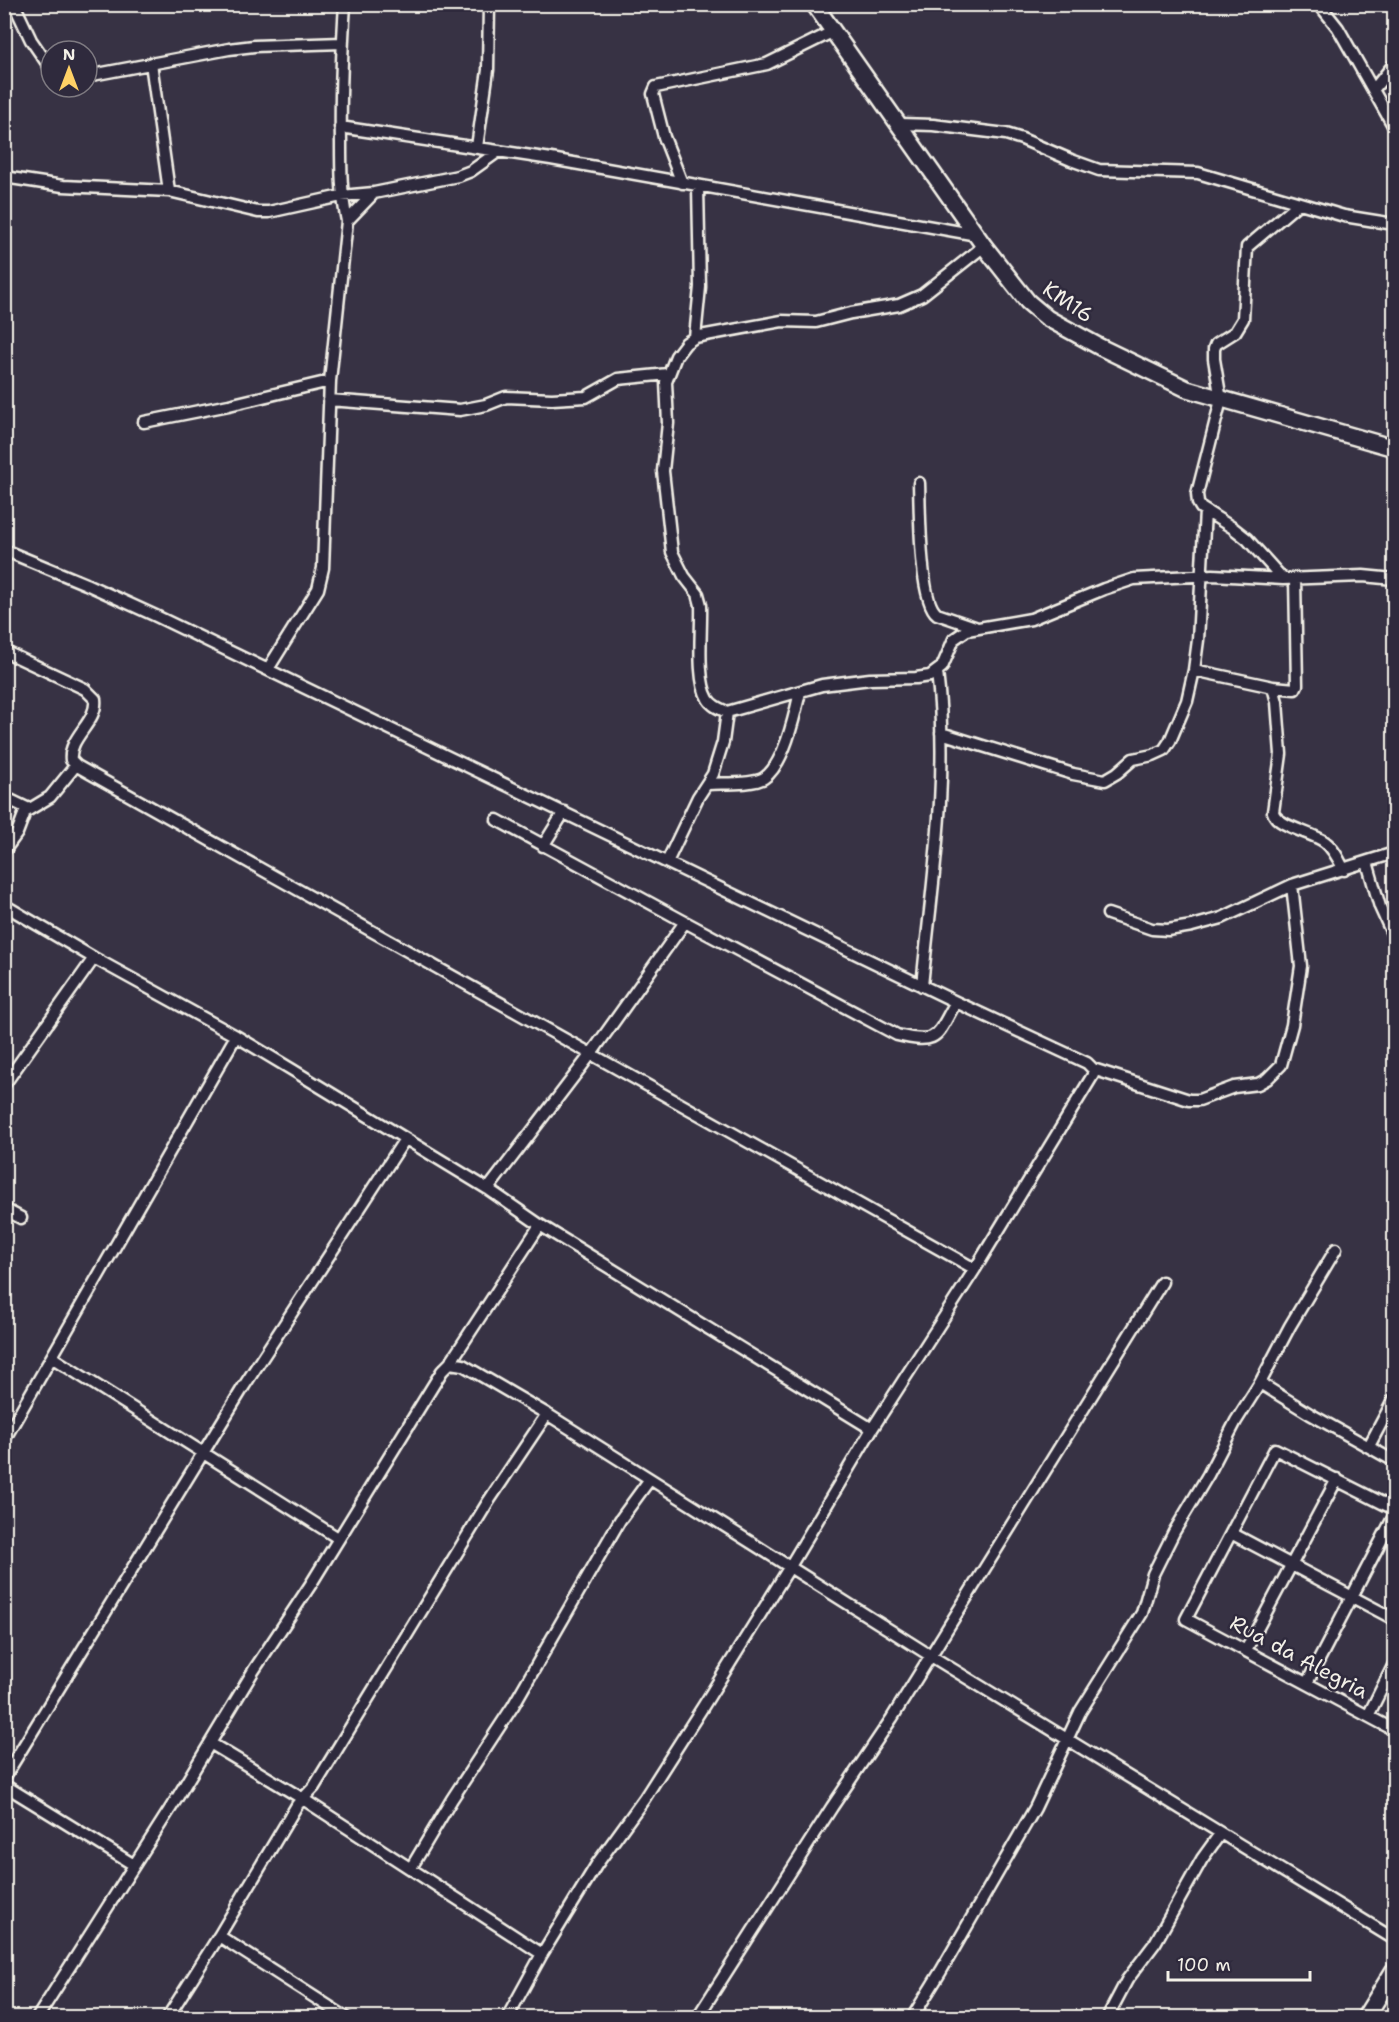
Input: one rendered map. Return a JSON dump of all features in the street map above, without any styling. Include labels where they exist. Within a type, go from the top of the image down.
[{"type":"main road","points":[[1365,2018],[1393,1975]]},
{"type":"street","points":[[14,4],[30,40],[39,52]]},
{"type":"street","points":[[268,669],[318,589],[321,579],[330,381],[347,221],[341,196],[340,127],[345,4]]},
{"type":"street","points":[[477,147],[488,70],[489,4]]},
{"type":"street","name":"KM16","points":[[814,4],[980,240],[1028,302],[1047,318],[1100,347],[1187,389],[1395,448]]},
{"type":"street","points":[[1319,4],[1338,28],[1395,127]]},
{"type":"street","points":[[682,183],[664,137],[653,94],[656,87],[767,63],[834,31]]},
{"type":"street","points":[[99,74],[254,46],[342,43]]},
{"type":"street","points":[[151,63],[169,191]]},
{"type":"street","points":[[1374,89],[1395,64]]},
{"type":"street","points":[[899,124],[933,125],[1006,134],[1099,170],[1198,173],[1344,216],[1395,224]]},
{"type":"street","points":[[340,127],[551,159],[980,240]]},
{"type":"street","points":[[4,177],[63,186],[169,191],[258,212],[291,208],[341,196],[374,193],[465,174],[499,151]]},
{"type":"street","points":[[695,337],[700,287],[698,186]]},
{"type":"street","points":[[347,221],[374,193]]},
{"type":"street","points":[[1283,579],[1247,539],[1205,511],[1198,503],[1197,494],[1221,400],[1214,349],[1216,344],[1235,332],[1243,319],[1247,247],[1299,204]]},
{"type":"street","points":[[980,240],[922,295],[900,305],[851,313],[816,322],[782,321],[695,337],[676,356],[666,382],[667,445],[663,471],[672,552],[684,576],[698,594],[701,605],[702,677],[708,699],[714,706],[727,712],[822,685],[870,679],[930,676],[937,672],[944,662],[954,639],[967,630],[1031,619],[1134,579],[1201,576],[1283,579],[1363,576],[1395,579]]},
{"type":"street","points":[[329,400],[460,410],[486,405],[506,396],[552,399],[586,397],[618,379],[668,374]]},
{"type":"street","points":[[144,422],[330,381]]},
{"type":"street","points":[[919,483],[924,584],[932,610],[937,614],[978,628]]},
{"type":"street","points":[[941,733],[1073,774],[1105,780],[1133,759],[1164,750],[1187,701],[1194,670],[1198,640],[1205,511]]},
{"type":"street","points":[[4,550],[86,584],[268,669],[922,986],[1087,1063],[1093,1069],[1193,1101],[1234,1087],[1258,1084],[1281,1065],[1292,1025],[1301,975],[1292,885]]},
{"type":"street","points":[[1194,670],[1273,687],[1295,689],[1297,685],[1295,578]]},
{"type":"street","points":[[4,651],[86,689],[96,699],[93,713],[72,748],[71,760],[76,765],[975,1269]]},
{"type":"street","points":[[922,986],[936,861],[942,711],[937,672]]},
{"type":"street","points":[[1273,687],[1277,702],[1281,754],[1274,817],[1279,822],[1327,844],[1344,870]]},
{"type":"street","points":[[708,784],[755,781],[765,777],[786,743],[801,692]]},
{"type":"street","points":[[667,862],[698,797],[708,784],[717,764],[727,712]]},
{"type":"street","points":[[4,851],[17,833],[25,812],[50,797],[76,765]]},
{"type":"street","points":[[4,797],[29,809]]},
{"type":"street","points":[[543,846],[564,812]]},
{"type":"street","points":[[497,820],[897,1035],[924,1040],[934,1037],[956,1002]]},
{"type":"street","points":[[1108,914],[1152,929],[1168,930],[1192,926],[1222,918],[1292,885],[1395,854]]},
{"type":"street","points":[[1367,862],[1380,907],[1395,939]]},
{"type":"street","points":[[4,904],[94,958],[236,1036],[488,1189],[540,1224],[872,1429]]},
{"type":"street","points":[[488,1189],[591,1054],[685,922]]},
{"type":"street","points":[[4,1085],[94,958]]},
{"type":"street","points":[[4,1440],[236,1036]]},
{"type":"street","points":[[507,2018],[542,1954],[597,1864],[644,1799],[704,1705],[872,1429],[975,1269],[1093,1075],[1093,1069]]},
{"type":"street","points":[[4,1778],[244,1386],[405,1139]]},
{"type":"street","points":[[4,1209],[21,1218]]},
{"type":"street","points":[[37,2018],[254,1670],[311,1584],[442,1371],[450,1363],[540,1224]]},
{"type":"street","points":[[912,2018],[1035,1808],[1080,1712],[1142,1613],[1153,1574],[1174,1532],[1336,1249]]},
{"type":"street","points":[[697,2018],[931,1656],[1162,1281]]},
{"type":"street","points":[[52,1359],[338,1538]]},
{"type":"street","points":[[450,1363],[463,1365],[547,1414],[931,1656],[1395,1939]]},
{"type":"street","points":[[1260,1383],[1310,1414],[1395,1461]]},
{"type":"street","points":[[1369,1446],[1395,1399]]},
{"type":"street","points":[[167,2018],[297,1805],[314,1787],[488,1502],[547,1414]]},
{"type":"street","points":[[1395,1509],[1275,1449],[1231,1533],[1395,1619]]},
{"type":"street","points":[[411,1868],[452,1799],[513,1706],[621,1520],[650,1479]]},
{"type":"street","points":[[1246,1650],[1337,1479]]},
{"type":"street","points":[[1307,1683],[1395,1516]]},
{"type":"street","name":"Rua da Alegria","points":[[1231,1533],[1186,1619],[1395,1730]]},
{"type":"street","points":[[1368,1716],[1395,1664]]},
{"type":"street","points":[[210,1743],[303,1799],[542,1954]]},
{"type":"street","points":[[4,1785],[134,1865]]},
{"type":"street","points":[[1107,2018],[1127,1980],[1155,1943],[1202,1859],[1220,1834]]},
{"type":"street","points":[[219,1936],[347,2018]]}]
